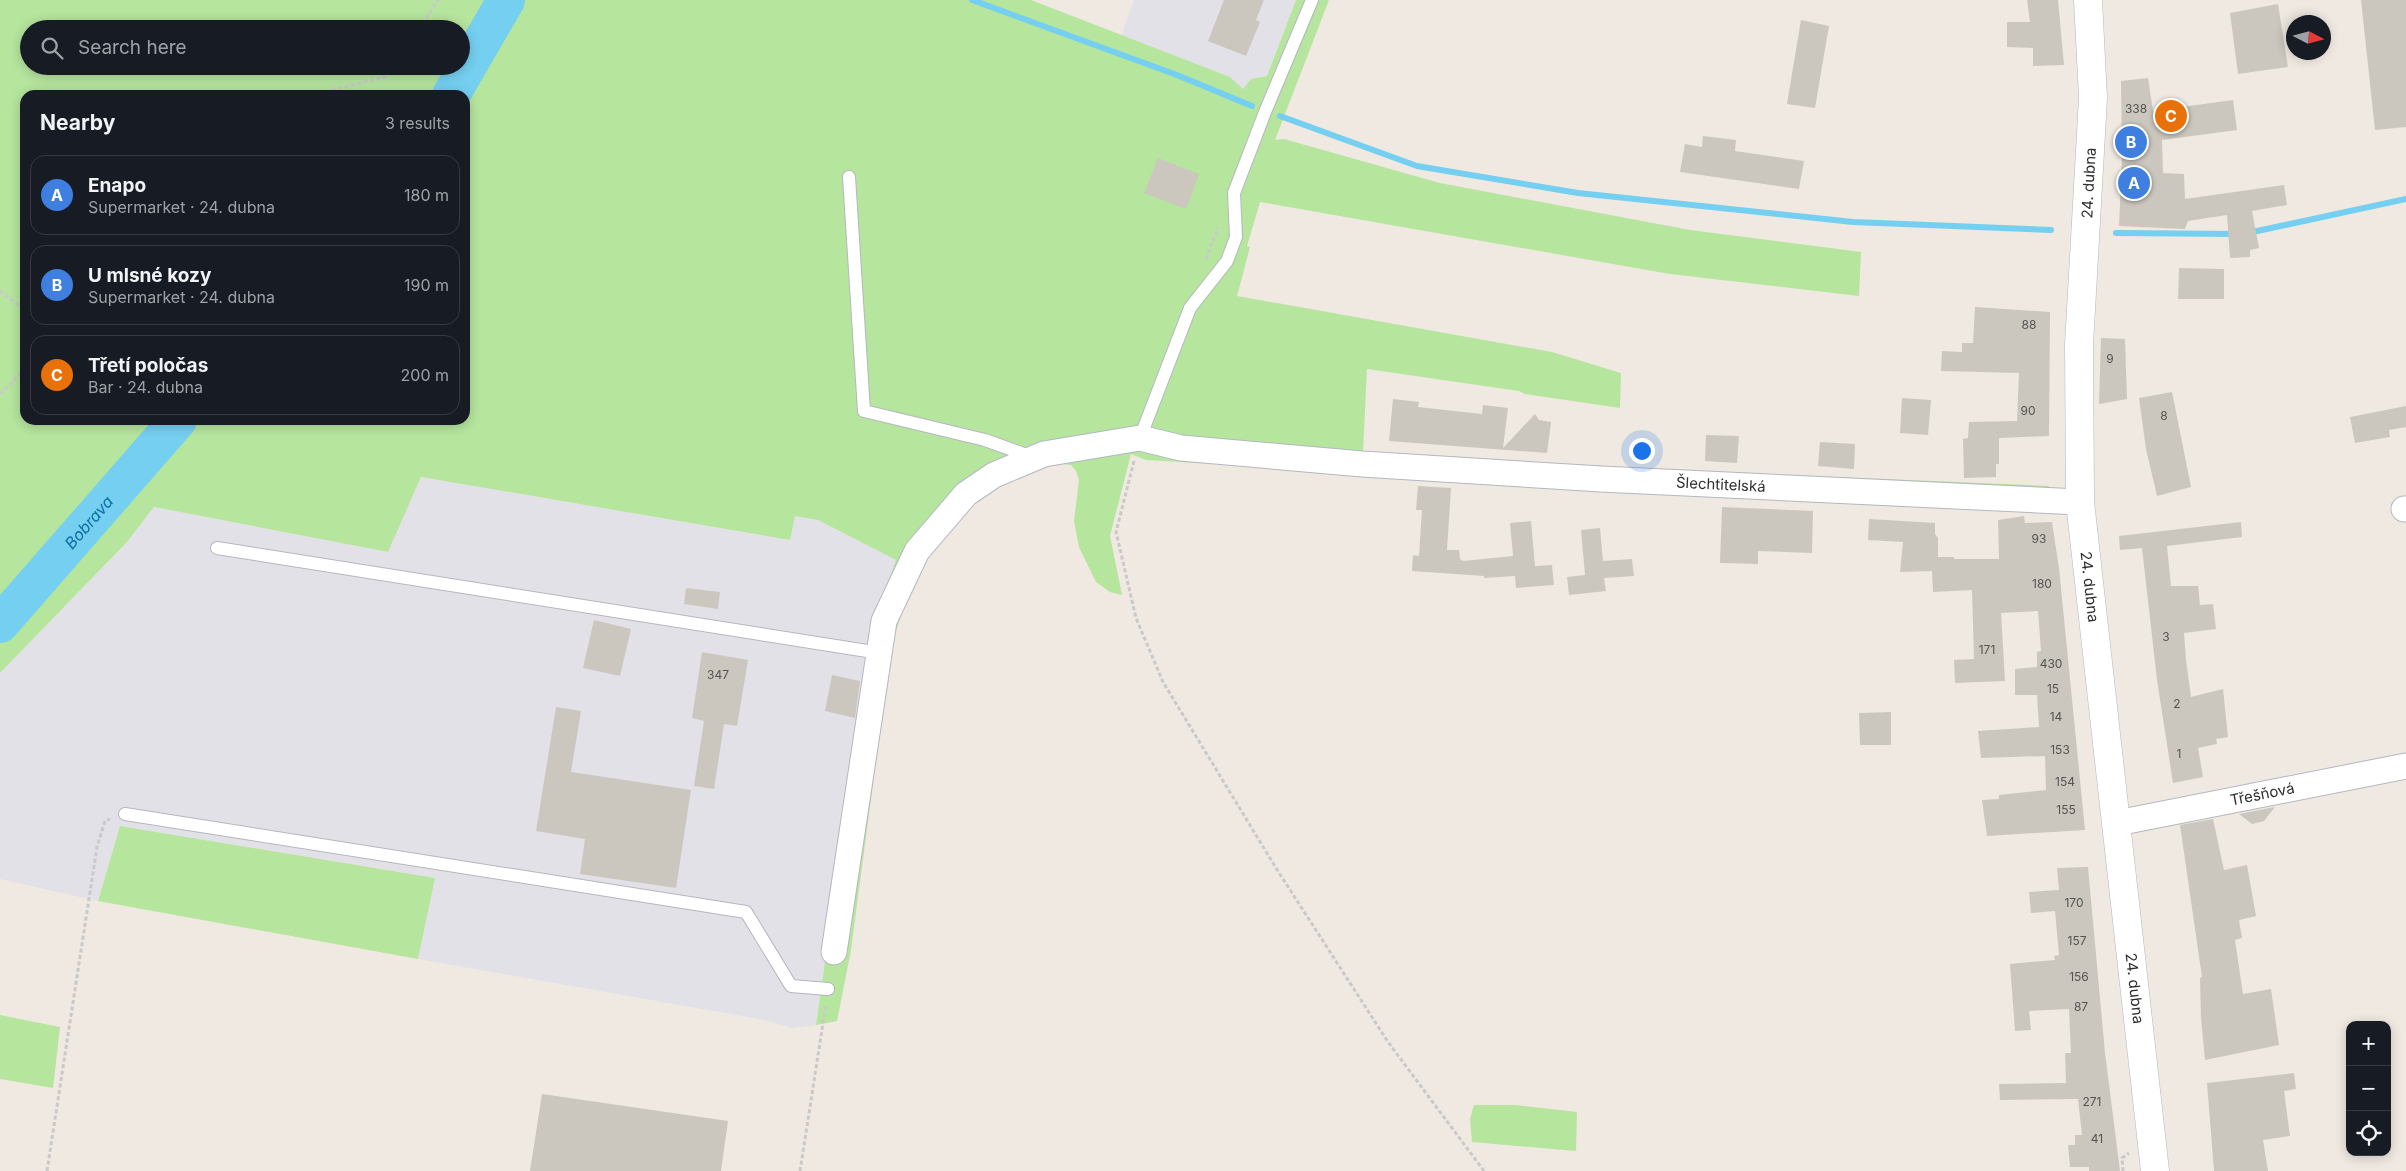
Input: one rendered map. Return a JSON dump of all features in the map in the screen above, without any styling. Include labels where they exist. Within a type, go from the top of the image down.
[{"type":"main road","name":"24. dubna","points":[[2088,0],[2092,108],[2078,345],[2080,502],[2155,1171]]},
{"type":"street","points":[[834,952],[884,621],[917,551],[966,494],[994,475],[1044,454],[1140,438]]},
{"type":"street","name":"Šlechtitelská","points":[[1140,438],[1181,448],[1362,464],[1601,479],[2080,502]]},
{"type":"street","name":"Třešňová","points":[[2116,823],[2406,766]]},
{"type":"lane","points":[[1140,438],[1190,308],[1227,261],[1236,236],[1234,193],[1265,112],[1312,0]]},
{"type":"lane","points":[[849,177],[864,411],[985,440],[1035,458]]},
{"type":"lane","points":[[217,548],[880,653]]},
{"type":"lane","points":[[125,814],[746,912],[791,986],[828,989]]},
{"type":"path","points":[[425,20],[438,0]]},
{"type":"path","points":[[333,90],[386,77],[387,75]]},
{"type":"path","points":[[1205,263],[1219,225]]},
{"type":"path","points":[[0,291],[20,306]]},
{"type":"path","points":[[0,394],[20,374]]},
{"type":"path","points":[[1140,438],[1116,532],[1136,618],[1164,682],[1276,868],[1388,1042],[1484,1171]]},
{"type":"path","points":[[47,1171],[97,847],[105,820],[125,814]]},
{"type":"path","points":[[800,1171],[828,989]]},
{"type":"shaded area","points":[[1134,0],[1296,0],[1267,76],[1251,79],[1243,90],[1230,77],[1121,36]]},
{"type":"shaded area","points":[[421,477],[789,540],[795,516],[818,520],[896,560],[872,629],[816,1025],[792,1028],[759,1019],[418,959],[435,878],[120,826],[98,901],[0,879],[0,673],[127,542],[154,507],[388,552]]},
{"type":"green space","points":[[0,0],[1031,0],[1230,77],[1243,89],[1251,79],[1267,76],[1296,0],[1329,0],[1275,140],[1284,139],[1440,183],[1690,230],[1861,252],[1859,296],[1670,274],[1260,202],[1247,246],[1250,247],[1237,296],[1552,352],[1621,373],[1620,408],[1367,369],[1363,452],[1673,470],[2049,486],[2061,513],[1146,460],[1131,454],[1110,536],[1122,595],[1110,592],[1096,582],[1079,547],[1074,521],[1079,480],[1076,471],[1071,465],[1062,464],[1026,472],[983,494],[935,543],[908,595],[896,631],[889,663],[851,950],[837,1021],[816,1025],[872,629],[896,560],[818,520],[795,516],[790,540],[421,477],[388,552],[154,507],[127,542],[0,673]]},
{"type":"green space","points":[[120,826],[435,878],[418,959],[98,901]]},
{"type":"green space","points":[[0,1015],[60,1027],[53,1088],[0,1079]]},
{"type":"green space","points":[[1474,1105],[1514,1105],[1577,1112],[1576,1151],[1472,1142],[1470,1119]]},
{"type":"building","points":[[1224,0],[1264,0],[1256,20],[1260,22],[1246,56],[1208,41]]},
{"type":"building","points":[[2027,0],[2058,0],[2064,65],[2033,66],[2033,48],[2007,47],[2007,22],[2030,22]]},
{"type":"building","points":[[2361,0],[2406,0],[2406,127],[2375,130]]},
{"type":"building","points":[[2278,4],[2288,67],[2238,74],[2230,13]]},
{"type":"building","points":[[1801,20],[1829,26],[1815,108],[1787,104]]},
{"type":"building","points":[[2148,78],[2153,111],[2233,100],[2237,130],[2162,140],[2163,173],[2184,174],[2185,199],[2284,185],[2287,205],[2252,211],[2259,248],[2250,250],[2250,257],[2230,258],[2227,215],[2188,221],[2185,229],[2119,226],[2122,159],[2121,81]]},
{"type":"building","points":[[1703,136],[1736,140],[1735,151],[1804,161],[1799,189],[1680,172],[1685,144],[1702,147]]},
{"type":"building","points":[[1158,158],[1199,174],[1186,209],[1144,193]]},
{"type":"building","points":[[2179,268],[2224,269],[2224,299],[2178,299]]},
{"type":"building","points":[[1975,307],[2050,312],[2049,436],[1999,438],[1999,464],[1996,464],[1996,477],[1964,478],[1963,439],[1968,438],[1969,422],[2017,421],[2019,373],[1941,371],[1942,351],[1962,352],[1962,343],[1973,343]]},
{"type":"building","points":[[2101,338],[2125,339],[2127,399],[2099,404]]},
{"type":"building","points":[[2172,392],[2191,487],[2157,496],[2146,449],[2139,398]]},
{"type":"building","points":[[1902,398],[1931,400],[1928,435],[1900,433]]},
{"type":"building","points":[[1393,399],[1419,402],[1418,407],[1482,414],[1483,405],[1508,408],[1503,448],[1535,414],[1539,420],[1551,422],[1547,453],[1389,441]]},
{"type":"building","points":[[2406,406],[2406,427],[2389,430],[2390,437],[2355,443],[2350,417]]},
{"type":"building","points":[[1706,435],[1739,436],[1737,463],[1705,461]]},
{"type":"building","points":[[1820,442],[1855,444],[1854,469],[1818,466]]},
{"type":"building","points":[[1418,486],[1451,488],[1447,550],[1459,550],[1460,559],[1463,561],[1513,556],[1510,523],[1531,521],[1535,566],[1552,565],[1554,585],[1516,588],[1515,576],[1484,578],[1484,576],[1412,571],[1413,555],[1419,556],[1422,510],[1416,510]]},
{"type":"building","points":[[1722,507],[1813,511],[1812,553],[1758,551],[1758,564],[1720,563]]},
{"type":"building","points":[[2024,516],[2025,523],[2052,522],[2059,568],[2085,830],[1987,836],[1982,800],[1999,799],[1999,795],[2046,790],[2045,756],[1981,758],[1978,731],[2039,727],[2037,695],[2015,695],[2015,669],[2037,667],[2037,652],[2041,651],[2038,611],[2001,613],[2005,681],[1955,683],[1954,660],[1974,659],[1972,590],[1933,592],[1932,571],[1900,572],[1903,542],[1868,540],[1869,519],[1935,523],[1935,534],[1938,538],[1938,557],[1999,559],[1998,520]]},
{"type":"building","points":[[2241,522],[2242,537],[2167,546],[2171,586],[2198,586],[2200,605],[2213,604],[2216,629],[2184,633],[2186,660],[2191,697],[2223,689],[2228,737],[2216,739],[2217,744],[2198,748],[2203,777],[2173,783],[2157,680],[2142,548],[2120,550],[2119,536]]},
{"type":"building","points":[[1600,528],[1603,561],[1632,559],[1634,576],[1604,578],[1606,591],[1569,595],[1567,577],[1585,575],[1581,530]]},
{"type":"building","points":[[686,588],[720,592],[718,609],[684,604]]},
{"type":"building","points":[[594,620],[631,629],[620,676],[583,668]]},
{"type":"building","points":[[702,652],[748,660],[737,726],[724,724],[714,789],[694,786],[704,721],[692,718]]},
{"type":"building","points":[[832,675],[860,681],[855,718],[825,711]]},
{"type":"building","points":[[556,707],[581,711],[571,772],[691,790],[676,888],[580,874],[585,839],[536,831]]},
{"type":"building","points":[[1891,712],[1891,745],[1860,745],[1859,713]]},
{"type":"building","points":[[2275,807],[2264,821],[2252,824],[2239,814]]},
{"type":"building","points":[[2213,819],[2224,870],[2247,865],[2256,916],[2239,920],[2242,938],[2235,940],[2243,994],[2271,989],[2279,1045],[2205,1060],[2201,1018],[2200,978],[2202,977],[2180,825]]},
{"type":"building","points":[[2088,867],[2105,1053],[2120,1171],[2089,1171],[2089,1167],[2070,1167],[2068,1145],[2075,1145],[2075,1135],[2082,1135],[2078,1099],[2000,1100],[1999,1084],[2066,1083],[2065,1053],[2071,1053],[2069,1009],[2029,1011],[2031,1030],[2015,1031],[2010,964],[2055,960],[2054,956],[2059,955],[2055,911],[2031,913],[2029,892],[2059,890],[2057,868]]},
{"type":"building","points":[[2294,1073],[2296,1089],[2284,1091],[2290,1136],[2263,1140],[2268,1171],[2214,1171],[2207,1083]]},
{"type":"building","points":[[542,1094],[728,1121],[721,1171],[530,1171]]},
{"type":"waterway","name":"Bobrava","points":[[470,62],[506,0]]},
{"type":"waterway","points":[[972,0],[1177,75],[1252,106]]},
{"type":"waterway","name":"Bobrava","points":[[454,90],[463,75]]},
{"type":"waterway","points":[[1280,116],[1417,166],[1578,193],[1853,222],[2051,230]]},
{"type":"waterway","points":[[2248,233],[2406,199]]},
{"type":"waterway","points":[[2116,233],[2236,234]]},
{"type":"waterway","name":"Bobrava","points":[[0,624],[174,425]]},
{"type":"place","name":"Třetí poločas","points":[[2171,116]]},
{"type":"place","name":"U mlsné kozy","points":[[2131,142]]},
{"type":"place","name":"Enapo","points":[[2134,183]]}]
